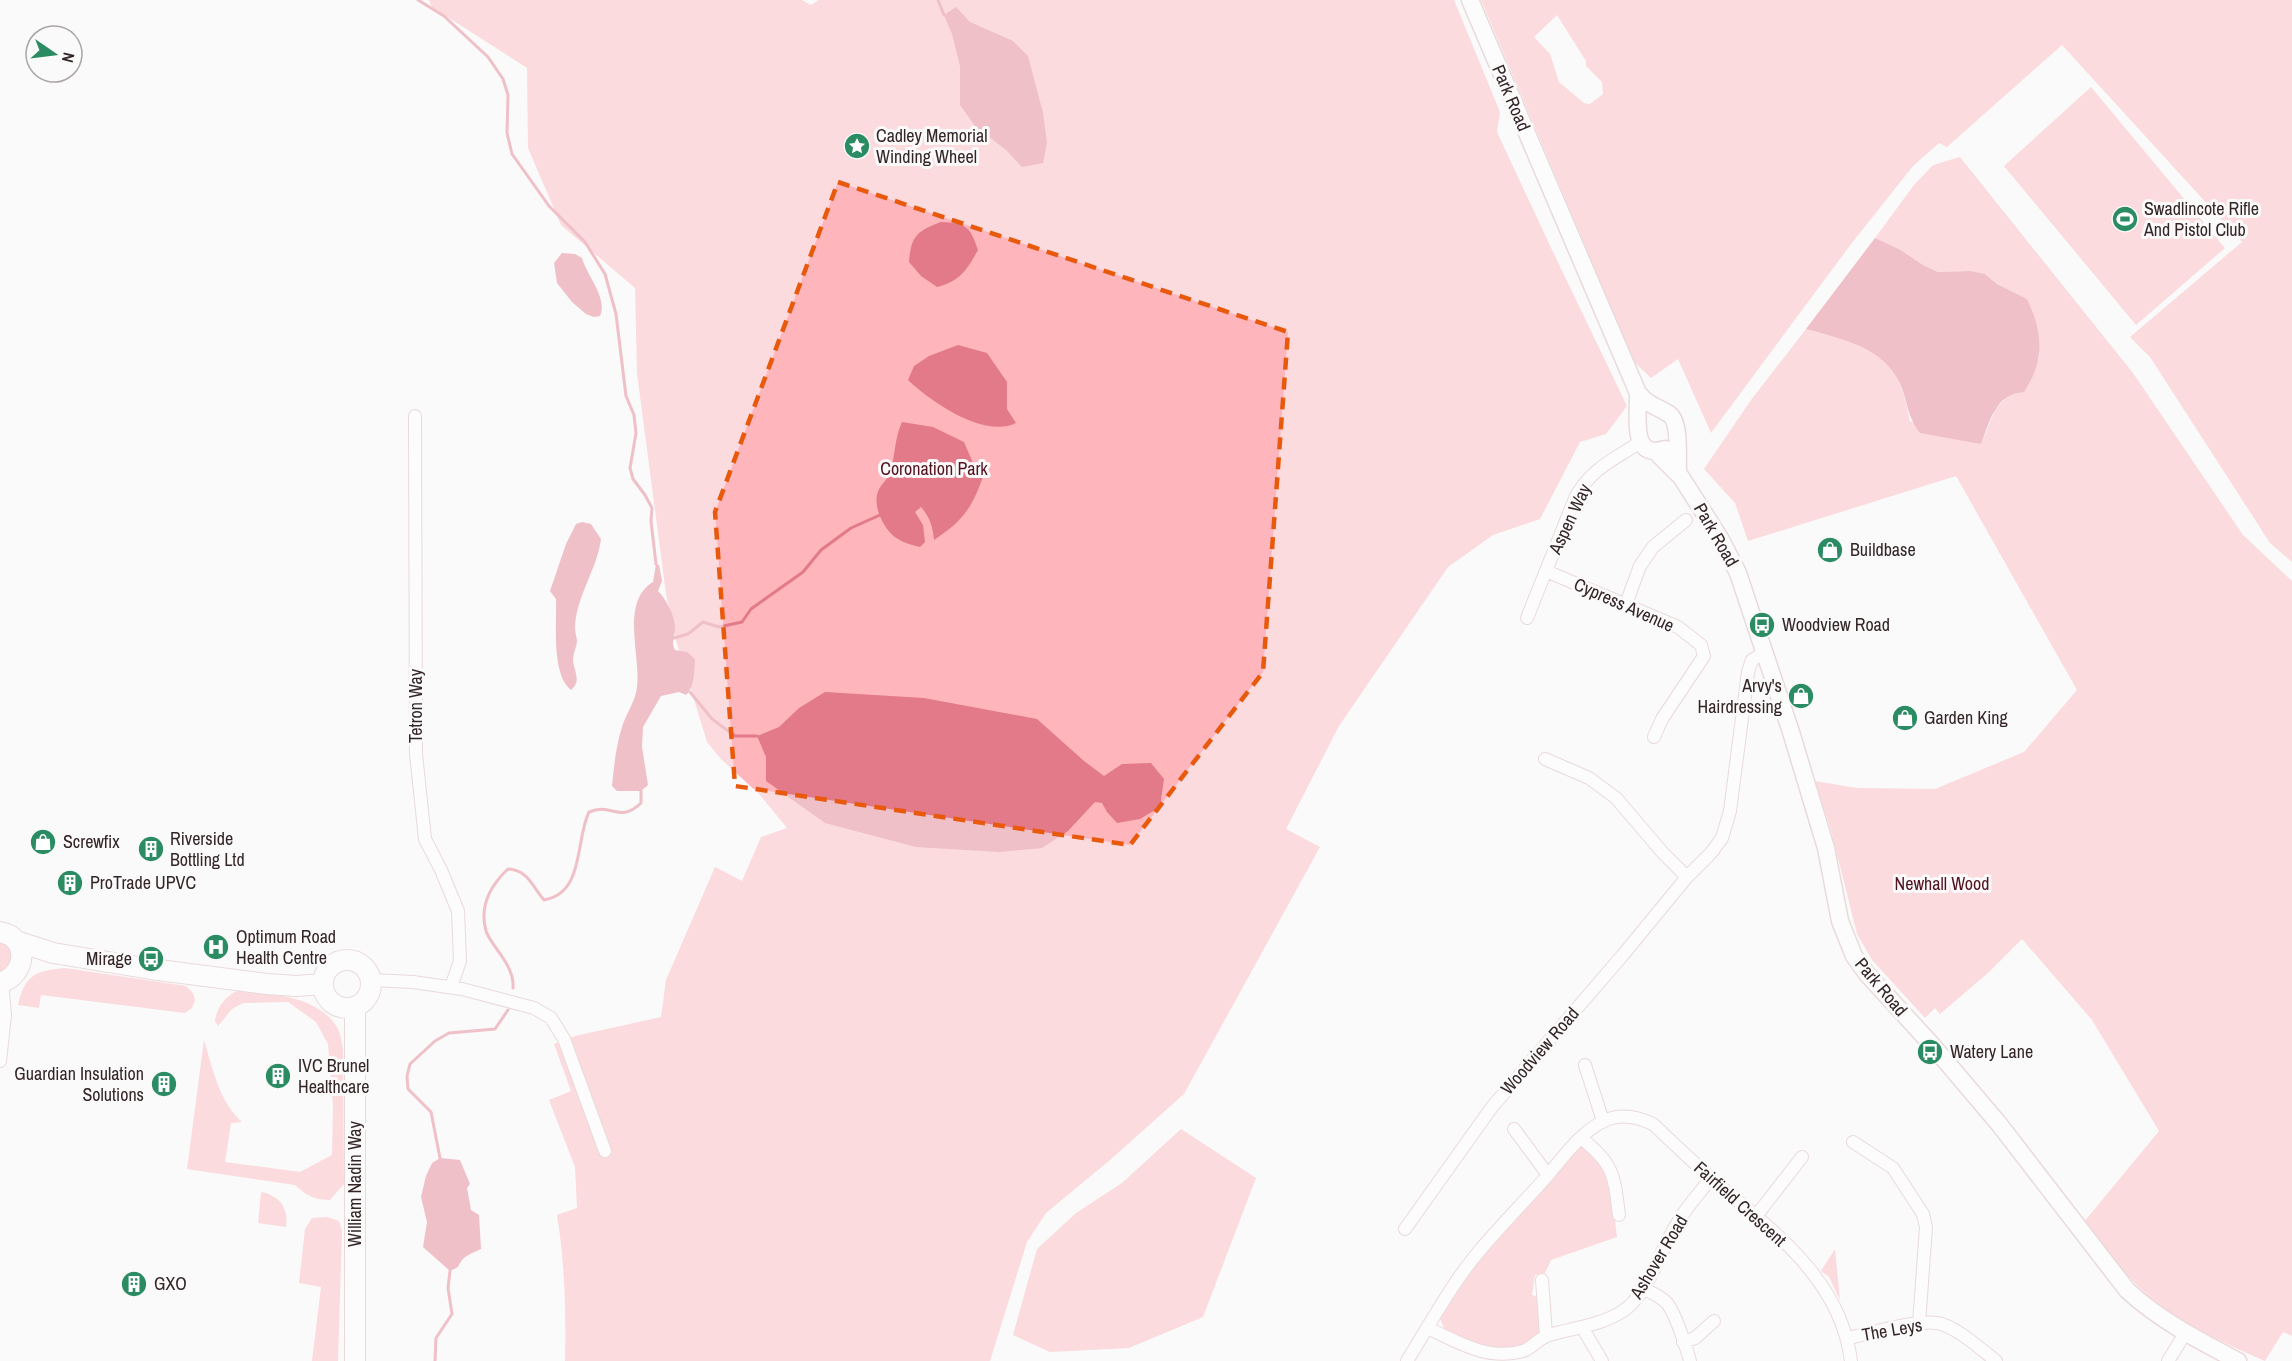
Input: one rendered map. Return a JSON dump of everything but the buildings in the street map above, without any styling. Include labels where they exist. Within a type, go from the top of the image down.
[{"type":"main road","name":"Park Road","points":[[1470,0],[1638,393],[1649,405],[1672,417],[1676,423],[1678,472]]},
{"type":"main road","name":"Park Road","points":[[1638,393],[1639,422],[1637,428],[1640,442],[1655,451],[1663,461],[1678,472],[1720,538],[1738,573],[1786,716],[1826,848],[1840,921],[1854,956],[1867,974],[1932,1045],[1999,1124],[2112,1273],[2142,1304],[2238,1361]]},
{"type":"main road","points":[[1639,422],[1647,413],[1660,411]]},
{"type":"main road","points":[[1655,451],[1667,448],[1676,437]]},
{"type":"main road","points":[[5,933],[52,953],[267,984],[296,986],[323,984]]},
{"type":"main road","points":[[5,933],[21,953],[20,967]]},
{"type":"main road","points":[[1,983],[15,975],[20,967],[30,961],[52,953]]},
{"type":"main road","points":[[343,960],[355,961],[364,966],[371,980],[368,996],[355,1007],[347,1008],[333,1004],[324,994],[323,984],[330,968],[343,960]]},
{"type":"main road","name":"William Nadin Way","points":[[355,1007],[355,1361]]},
{"type":"street","name":"Tetron Way","points":[[416,416],[416,754],[425,838],[458,911],[460,961],[451,987]]},
{"type":"street","name":"Aspen Way","points":[[1527,618],[1584,483],[1594,472],[1640,442]]},
{"type":"street","points":[[1626,604],[1640,566],[1653,547],[1686,520]]},
{"type":"street","name":"Cypress Avenue","points":[[1546,571],[1678,627],[1701,645],[1704,656],[1662,719],[1654,737]]},
{"type":"street","name":"Woodview Road","points":[[1405,1229],[1492,1107],[1722,838],[1727,825],[1748,672],[1752,660],[1765,652]]},
{"type":"street","points":[[1545,759],[1589,778],[1616,798],[1663,853],[1687,877]]},
{"type":"street","points":[[371,980],[451,987],[534,1008],[551,1018],[564,1039],[605,1151]]},
{"type":"street","points":[[0,1061],[5,1015],[1,983]]},
{"type":"street","points":[[1407,1361],[1456,1282],[1479,1251],[1581,1138],[1603,1121],[1585,1065]]},
{"type":"street","name":"Fairfield Crescent","points":[[1603,1121],[1614,1117],[1627,1117],[1653,1124],[1711,1178],[1756,1215],[1814,1273],[1837,1311],[1848,1338],[1851,1361]]},
{"type":"street","points":[[1514,1129],[1548,1175]]},
{"type":"street","points":[[1581,1138],[1600,1153],[1609,1164],[1619,1215]]},
{"type":"street","points":[[1853,1142],[1893,1168],[1923,1214],[1926,1227],[1919,1324]]},
{"type":"street","points":[[1756,1215],[1802,1157]]},
{"type":"street","name":"Ashover Road","points":[[1428,1328],[1478,1352],[1495,1355],[1524,1351],[1546,1335],[1582,1327],[1622,1312],[1632,1303],[1642,1288],[1677,1222],[1711,1178]]},
{"type":"street","points":[[1542,1280],[1546,1335]]},
{"type":"street","points":[[1642,1288],[1654,1293],[1666,1303],[1673,1314],[1690,1361]]},
{"type":"street","points":[[1683,1342],[1695,1338],[1714,1321]]},
{"type":"street","name":"The Leys","points":[[1848,1338],[1919,1324],[1938,1323],[1951,1328],[1996,1361]]},
{"type":"street","points":[[1582,1327],[1602,1361]]},
{"type":"street","points":[[2168,1361],[2186,1332]]},
{"type":"highlighted area","points":[[838,182],[1288,332],[1263,672],[1130,845],[735,786],[715,512]]},
{"type":"green space","name":"Coronation Park","points":[[429,0],[802,0],[811,5],[819,0],[1454,0],[1500,112],[1497,132],[1627,406],[1606,434],[1580,442],[1540,519],[1493,535],[1448,567],[1339,726],[1286,829],[1320,847],[1184,1094],[1046,1213],[1027,1242],[990,1361],[565,1361],[562,1251],[557,1215],[577,1208],[575,1167],[549,1100],[571,1091],[554,1044],[575,1036],[661,1017],[666,980],[715,867],[742,881],[761,837],[787,828],[760,795],[721,759],[707,742],[677,644],[666,594],[637,373],[635,288],[561,225],[528,148],[527,68],[432,7]]},
{"type":"green space","points":[[1481,0],[2292,0],[2292,562],[2270,543],[2150,357],[2130,337],[2242,242],[2062,45],[1947,147],[1939,143],[1913,166],[1851,244],[1711,433],[1678,359],[1651,378],[1635,363]],"holes":[[[1557,15],[1586,61],[1586,66],[1602,82],[1603,94],[1590,104],[1584,103],[1559,82],[1550,54],[1534,37]]]},
{"type":"green space","name":"Swadlincote Rifle And Pistol Club","points":[[2091,87],[2225,248],[2136,325],[2004,166]]},
{"type":"green space","name":"Newhall Wood","points":[[1960,157],[2133,373],[2243,535],[2292,581],[2292,1336],[2283,1332],[2265,1361],[2197,1328],[2159,1304],[2128,1276],[2084,1222],[2159,1131],[2092,1020],[2022,939],[1989,972],[1940,1014],[1935,1008],[1925,1018],[1872,960],[1857,934],[1831,830],[1815,781],[1857,788],[1935,789],[2024,752],[2077,690],[1956,476],[1748,541],[1735,503],[1704,469],[1751,400],[1806,329],[1858,345],[1882,359],[1898,380],[1910,421],[1981,444],[1996,408],[2039,358],[2038,332],[2027,299],[1997,284],[1985,274],[1971,271],[1938,272],[1875,238],[1914,185],[1933,165]]},
{"type":"green space","points":[[0,940],[11,947],[14,963],[0,974]]},
{"type":"green space","points":[[65,968],[186,986],[193,993],[195,1000],[192,1008],[185,1013],[41,995],[39,1008],[18,1005],[24,987],[33,976]]},
{"type":"green space","points":[[239,990],[281,995],[309,1004],[331,1020],[339,1031],[343,1050],[344,1184],[330,1200],[311,1196],[295,1185],[187,1169],[204,1040],[222,1095],[242,1122],[231,1123],[225,1162],[300,1172],[332,1155],[333,1106],[328,1044],[316,1022],[288,1002],[243,1003],[232,1009],[218,1026],[215,1021],[220,1006],[226,998]]},
{"type":"green space","points":[[1181,1129],[1256,1178],[1203,1317],[1129,1348],[1050,1352],[1013,1335],[1037,1249],[1076,1213],[1122,1183]]},
{"type":"green space","points":[[1584,1143],[1610,1178],[1617,1237],[1551,1260],[1545,1273],[1535,1275],[1532,1295],[1540,1298],[1539,1336],[1514,1348],[1491,1349],[1469,1342],[1445,1330],[1440,1319],[1477,1261]]},
{"type":"green space","points":[[261,1192],[278,1199],[286,1214],[286,1227],[258,1223]]},
{"type":"green space","points":[[327,1217],[339,1221],[342,1231],[338,1361],[312,1361],[321,1287],[299,1283],[305,1229],[312,1218]]},
{"type":"green space","points":[[1835,1249],[1840,1300],[1829,1277],[1821,1271]]},
{"type":"shaded area","points":[[956,7],[970,22],[1013,41],[1028,56],[1043,113],[1047,143],[1043,163],[1022,167],[1006,150],[975,126],[960,105],[960,66],[952,34],[944,15]]},
{"type":"shaded area","points":[[941,222],[956,223],[966,227],[978,250],[962,274],[952,282],[937,287],[921,276],[909,262],[911,246],[917,236],[926,228]]},
{"type":"shaded area","points":[[1875,238],[1938,272],[1971,271],[1985,274],[1997,284],[2027,299],[2039,335],[2036,369],[2024,392],[2014,394],[2000,403],[1991,418],[1981,444],[1920,433],[1912,419],[1897,378],[1880,358],[1845,340],[1806,329]]},
{"type":"shaded area","points":[[562,253],[575,254],[582,258],[599,294],[602,309],[600,316],[594,317],[586,314],[572,302],[557,283],[554,263]]},
{"type":"shaded area","points":[[958,345],[987,353],[1007,382],[1007,409],[1016,423],[1003,427],[974,422],[943,407],[908,380],[914,366],[929,356]]},
{"type":"shaded area","points":[[902,422],[933,427],[964,442],[973,463],[984,474],[966,512],[953,526],[934,540],[933,531],[924,511],[921,507],[915,512],[923,525],[925,542],[920,547],[893,536],[885,526],[877,507],[878,492],[891,471],[896,440]]},
{"type":"shaded area","points":[[582,522],[591,524],[601,539],[576,616],[577,642],[573,660],[577,680],[571,690],[560,672],[556,648],[556,599],[550,591],[566,544],[576,524]]},
{"type":"shaded area","points":[[656,564],[659,565],[662,581],[658,591],[668,604],[674,621],[675,650],[687,652],[695,659],[694,678],[686,695],[679,692],[661,696],[643,727],[642,747],[648,785],[641,791],[617,791],[612,786],[617,749],[622,727],[637,687],[634,616],[637,602],[643,591],[653,582]]},
{"type":"shaded area","points":[[825,692],[924,698],[1037,719],[1104,776],[1122,764],[1151,763],[1164,779],[1160,807],[1140,819],[1117,823],[1102,803],[1095,802],[1068,831],[1042,848],[999,852],[916,847],[825,823],[766,781],[766,757],[757,736],[779,727],[799,708]]},
{"type":"shaded area","points":[[440,1158],[460,1160],[470,1184],[467,1188],[471,1210],[479,1215],[481,1249],[465,1257],[458,1267],[450,1271],[423,1247],[427,1222],[421,1197],[432,1163]]},
{"type":"waterway","points":[[418,0],[444,16],[488,57],[503,79],[508,95],[507,133],[512,154],[549,206],[585,242],[605,274],[616,314],[626,396],[634,415],[636,433],[630,468],[633,479],[652,508],[651,521],[656,564]]},
{"type":"waterway","points":[[938,0],[944,15]]},
{"type":"waterway","points":[[674,638],[688,634],[703,622],[719,627],[742,622],[751,609],[803,572],[821,550],[851,528],[880,515]]},
{"type":"waterway","points":[[690,692],[712,719],[735,736],[757,736]]},
{"type":"waterway","points":[[513,988],[509,969],[489,938],[484,922],[485,905],[496,882],[508,869],[515,870],[529,880],[544,900],[557,895],[573,876],[589,812],[604,809],[627,812],[641,803],[641,791]]},
{"type":"waterway","points":[[440,1158],[431,1112],[408,1089],[407,1076],[410,1064],[435,1041],[449,1033],[495,1029],[508,1010]]},
{"type":"waterway","points":[[435,1361],[436,1338],[452,1314],[448,1288],[450,1271]]},
{"type":"place","name":"Cadley Memorial Winding Wheel","points":[[857,146]]},
{"type":"place","name":"Swadlincote Rifle And Pistol Club","points":[[2125,219]]},
{"type":"place","name":"Buildbase","points":[[1830,550]]},
{"type":"place","name":"Woodview Road","points":[[1762,625]]},
{"type":"place","name":"Arvy's Hairdressing","points":[[1801,696]]},
{"type":"place","name":"Garden King","points":[[1905,718]]},
{"type":"place","name":"Screwfix","points":[[43,842]]},
{"type":"place","name":"Riverside Bottling Ltd","points":[[151,849]]},
{"type":"place","name":"ProTrade UPVC","points":[[70,883]]},
{"type":"place","name":"Optimum Road Health Centre","points":[[216,947]]},
{"type":"place","name":"Mirage","points":[[151,959]]},
{"type":"place","name":"Watery Lane","points":[[1930,1052]]},
{"type":"place","name":"IVC Brunel Healthcare","points":[[278,1076]]},
{"type":"place","name":"Guardian Insulation Solutions","points":[[164,1084]]},
{"type":"place","name":"GXO","points":[[134,1284]]}]
